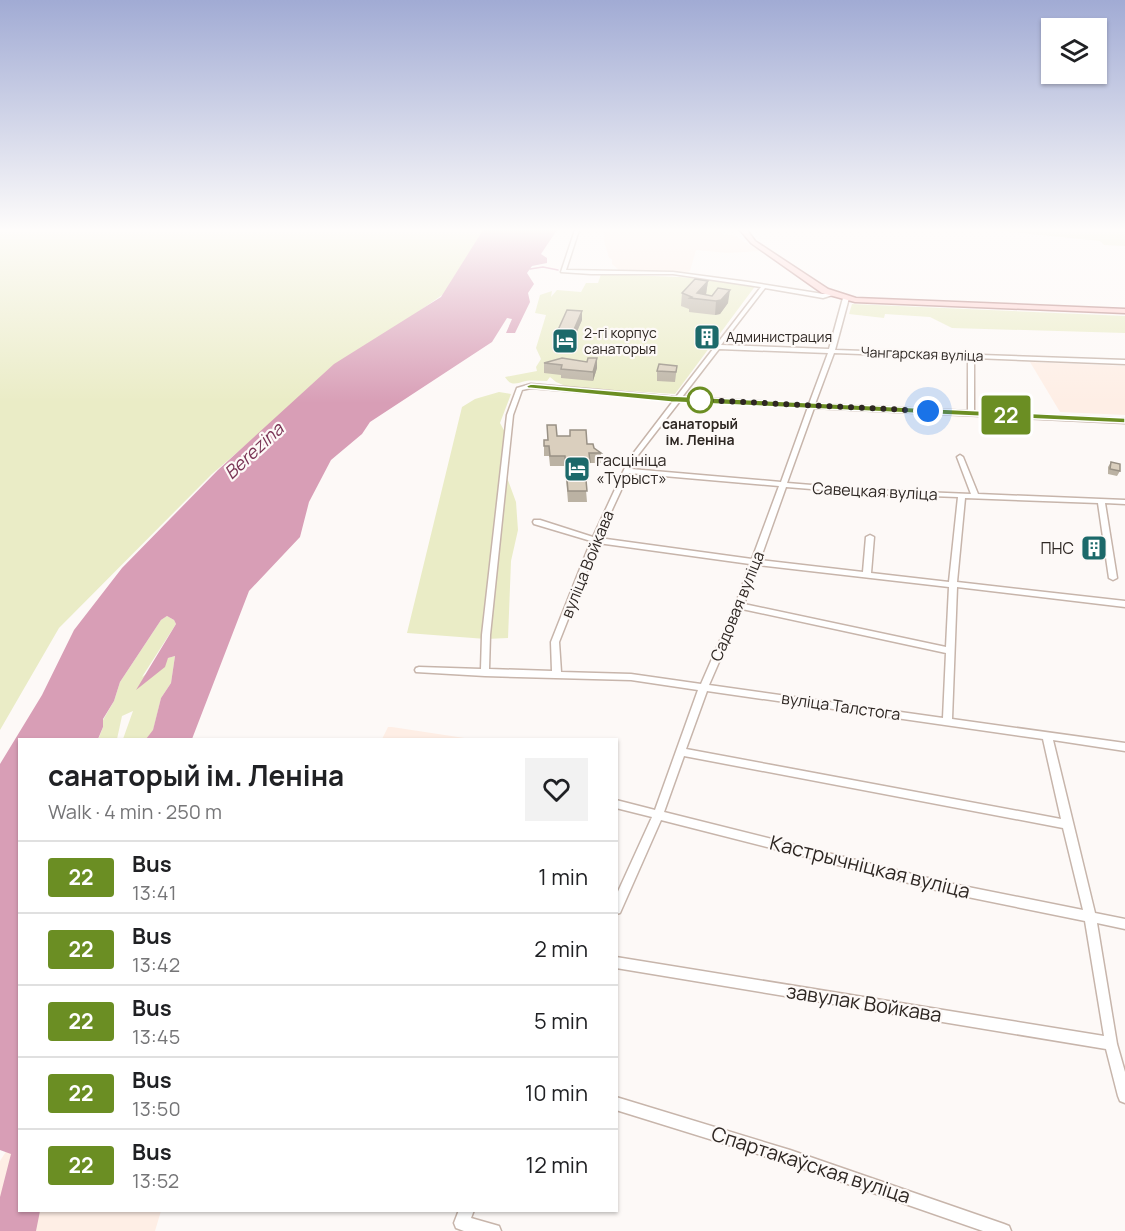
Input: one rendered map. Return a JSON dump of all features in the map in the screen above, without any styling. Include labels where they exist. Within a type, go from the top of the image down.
[{"type":"main road","points":[[823,287],[846,298],[878,302],[1125,311]]},
{"type":"street","name":"вуліца Войкава","points":[[557,674],[555,642],[595,540],[632,459],[763,287]]},
{"type":"street","points":[[773,287],[823,296],[833,294]]},
{"type":"street","name":"Садовая вуліца","points":[[618,905],[659,813],[704,686],[739,606],[832,350],[846,298]]},
{"type":"street","name":"Чангарская вуліца","points":[[718,347],[1125,362]]},
{"type":"street","points":[[971,356],[971,413]]},
{"type":"street","points":[[485,674],[486,636],[510,415],[517,391],[531,386],[679,399],[1125,421]]},
{"type":"street","points":[[960,457],[975,496]]},
{"type":"street","name":"Савецкая вуліца","points":[[626,471],[784,485],[1125,502]]},
{"type":"street","points":[[947,722],[953,586],[962,495]]},
{"type":"street","points":[[1101,501],[1113,578]]},
{"type":"street","points":[[537,522],[595,540],[953,586],[1125,604]]},
{"type":"street","points":[[867,575],[870,537]]},
{"type":"street","points":[[739,606],[950,651]]},
{"type":"street","name":"вуліца Талстога","points":[[419,670],[485,674],[631,677],[1125,747]]},
{"type":"street","points":[[1047,736],[1090,917],[1111,1044],[1125,1096]]},
{"type":"street","points":[[680,752],[1067,824]]},
{"type":"street","name":"Кастрычніцкая вуліца","points":[[618,804],[948,888],[1125,924]]},
{"type":"street","name":"завулак Войкава","points":[[618,962],[1111,1044]]},
{"type":"street","name":"Спартакаўская вуліца","points":[[618,1103],[790,1157],[1004,1231]]},
{"type":"street","points":[[464,1217],[494,1231]]},
{"type":"shaded area","points":[[1030,362],[1125,366],[1125,415],[1060,412]]},
{"type":"shaded area","points":[[388,727],[392,727],[464,738],[382,738]]},
{"type":"shaded area","points":[[18,1133],[18,1212],[161,1212],[155,1231],[0,1231],[0,1161]]},
{"type":"green space","points":[[0,287],[449,287],[445,293],[324,378],[212,474],[59,628],[0,730]]},
{"type":"green space","points":[[584,287],[754,287],[675,394],[568,387],[550,377],[547,381],[514,384],[510,382],[505,377],[537,371],[536,367],[541,359],[536,348],[546,315],[535,313],[540,295],[552,291],[551,297],[557,290],[581,292]]},
{"type":"green space","points":[[852,304],[1125,316],[1125,333],[952,328],[930,317],[885,314],[884,318],[849,314]]},
{"type":"green space","points":[[499,392],[511,394],[500,423],[507,436],[505,472],[516,502],[518,530],[511,561],[508,638],[486,639],[407,633],[462,407],[475,399]]},
{"type":"green space","points":[[167,616],[176,624],[142,677],[168,658],[175,656],[171,683],[161,698],[153,731],[147,738],[123,738],[133,711],[122,716],[117,738],[99,738],[103,720],[114,701],[120,682],[161,620]]},
{"type":"water","name":"Berezina","points":[[447,287],[532,287],[528,293],[530,302],[515,333],[506,333],[512,319],[507,318],[492,342],[370,422],[362,434],[331,460],[309,502],[300,537],[249,591],[192,738],[147,738],[153,730],[161,698],[171,683],[175,656],[168,658],[165,667],[136,690],[176,624],[167,616],[161,620],[120,682],[114,701],[103,719],[103,727],[98,738],[18,738],[18,1212],[40,1212],[36,1231],[0,1231],[0,1197],[11,1154],[0,1150],[0,764],[42,695],[74,630],[122,568],[218,470],[334,364],[441,297]]},
{"type":"building","points":[[687,287],[702,287],[697,293],[712,296],[718,288],[730,290],[721,300],[716,301],[690,298],[692,297],[682,293]]},
{"type":"building","points":[[567,310],[582,311],[569,341],[554,339]]},
{"type":"building","points":[[562,358],[587,362],[588,358],[597,358],[593,372],[561,369],[562,365],[544,363]]},
{"type":"building","points":[[659,364],[677,366],[676,372],[657,371]]},
{"type":"building","name":"гасцініца «Турыст»","points":[[547,425],[556,425],[557,436],[570,436],[570,430],[586,430],[587,444],[593,444],[594,448],[601,453],[589,453],[590,462],[585,469],[587,491],[568,491],[565,456],[550,456],[549,446],[544,446],[544,440],[548,440]]},
{"type":"building","points":[[1111,462],[1120,464],[1120,471],[1110,469]]},
{"type":"bus line","name":"22","points":[[531,386],[671,399],[1125,421]]},
{"type":"place","name":"Администрация","points":[[707,337]]},
{"type":"place","name":"2-гі корпус санаторыя","points":[[565,341]]},
{"type":"place","name":"санаторый ім. Леніна","points":[[700,400]]},
{"type":"place","name":"гасцініца «Турыст»","points":[[577,469]]},
{"type":"place","name":"ПНС","points":[[1094,548]]},
{"type":"route","points":[[700,400],[928,411]]}]
